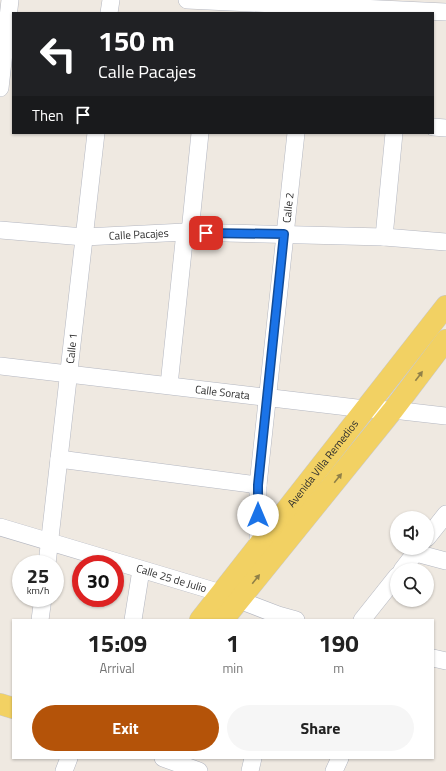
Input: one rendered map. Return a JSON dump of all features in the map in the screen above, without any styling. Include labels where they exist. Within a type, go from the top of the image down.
[{"type":"main road","name":"Avenida Villa Remedios","points":[[223,619],[230,597],[258,545],[446,306]]},
{"type":"main road","name":"Avenida Villa Remedios","points":[[201,619],[230,597],[394,410],[446,340]]},
{"type":"main road","points":[[0,704],[12,708]]},
{"type":"street","points":[[0,88],[10,0]]},
{"type":"street","points":[[109,12],[111,0]]},
{"type":"street","points":[[187,0],[212,7],[311,6],[407,12],[446,12]]},
{"type":"street","points":[[434,127],[446,128]]},
{"type":"street","name":"Calle 1","points":[[48,555],[96,134]]},
{"type":"street","points":[[169,385],[200,134]]},
{"type":"street","name":"Calle 2","points":[[258,545],[258,485],[296,134]]},
{"type":"street","points":[[384,237],[394,134]]},
{"type":"street","name":"Calle Pacajes","points":[[0,230],[84,238],[188,232],[384,237],[446,242]]},
{"type":"street","name":"Calle Sorata","points":[[0,366],[365,409],[394,410],[446,416]]},
{"type":"street","points":[[59,459],[258,485]]},
{"type":"street","points":[[434,529],[446,514]]},
{"type":"street","name":"Calle 25 de Julio","points":[[0,527],[230,597],[277,617],[290,619]]},
{"type":"street","points":[[408,563],[414,555]]},
{"type":"street","points":[[431,555],[446,561]]},
{"type":"street","points":[[134,619],[141,570]]},
{"type":"street","points":[[363,619],[390,585]]},
{"type":"street","points":[[40,619],[42,607]]},
{"type":"street","points":[[434,658],[446,662]]},
{"type":"street","points":[[64,771],[69,759]]},
{"type":"street","points":[[166,759],[199,771]]},
{"type":"street","points":[[250,771],[253,759]]},
{"type":"route","points":[[206,233],[284,234],[258,485],[258,515]]}]
